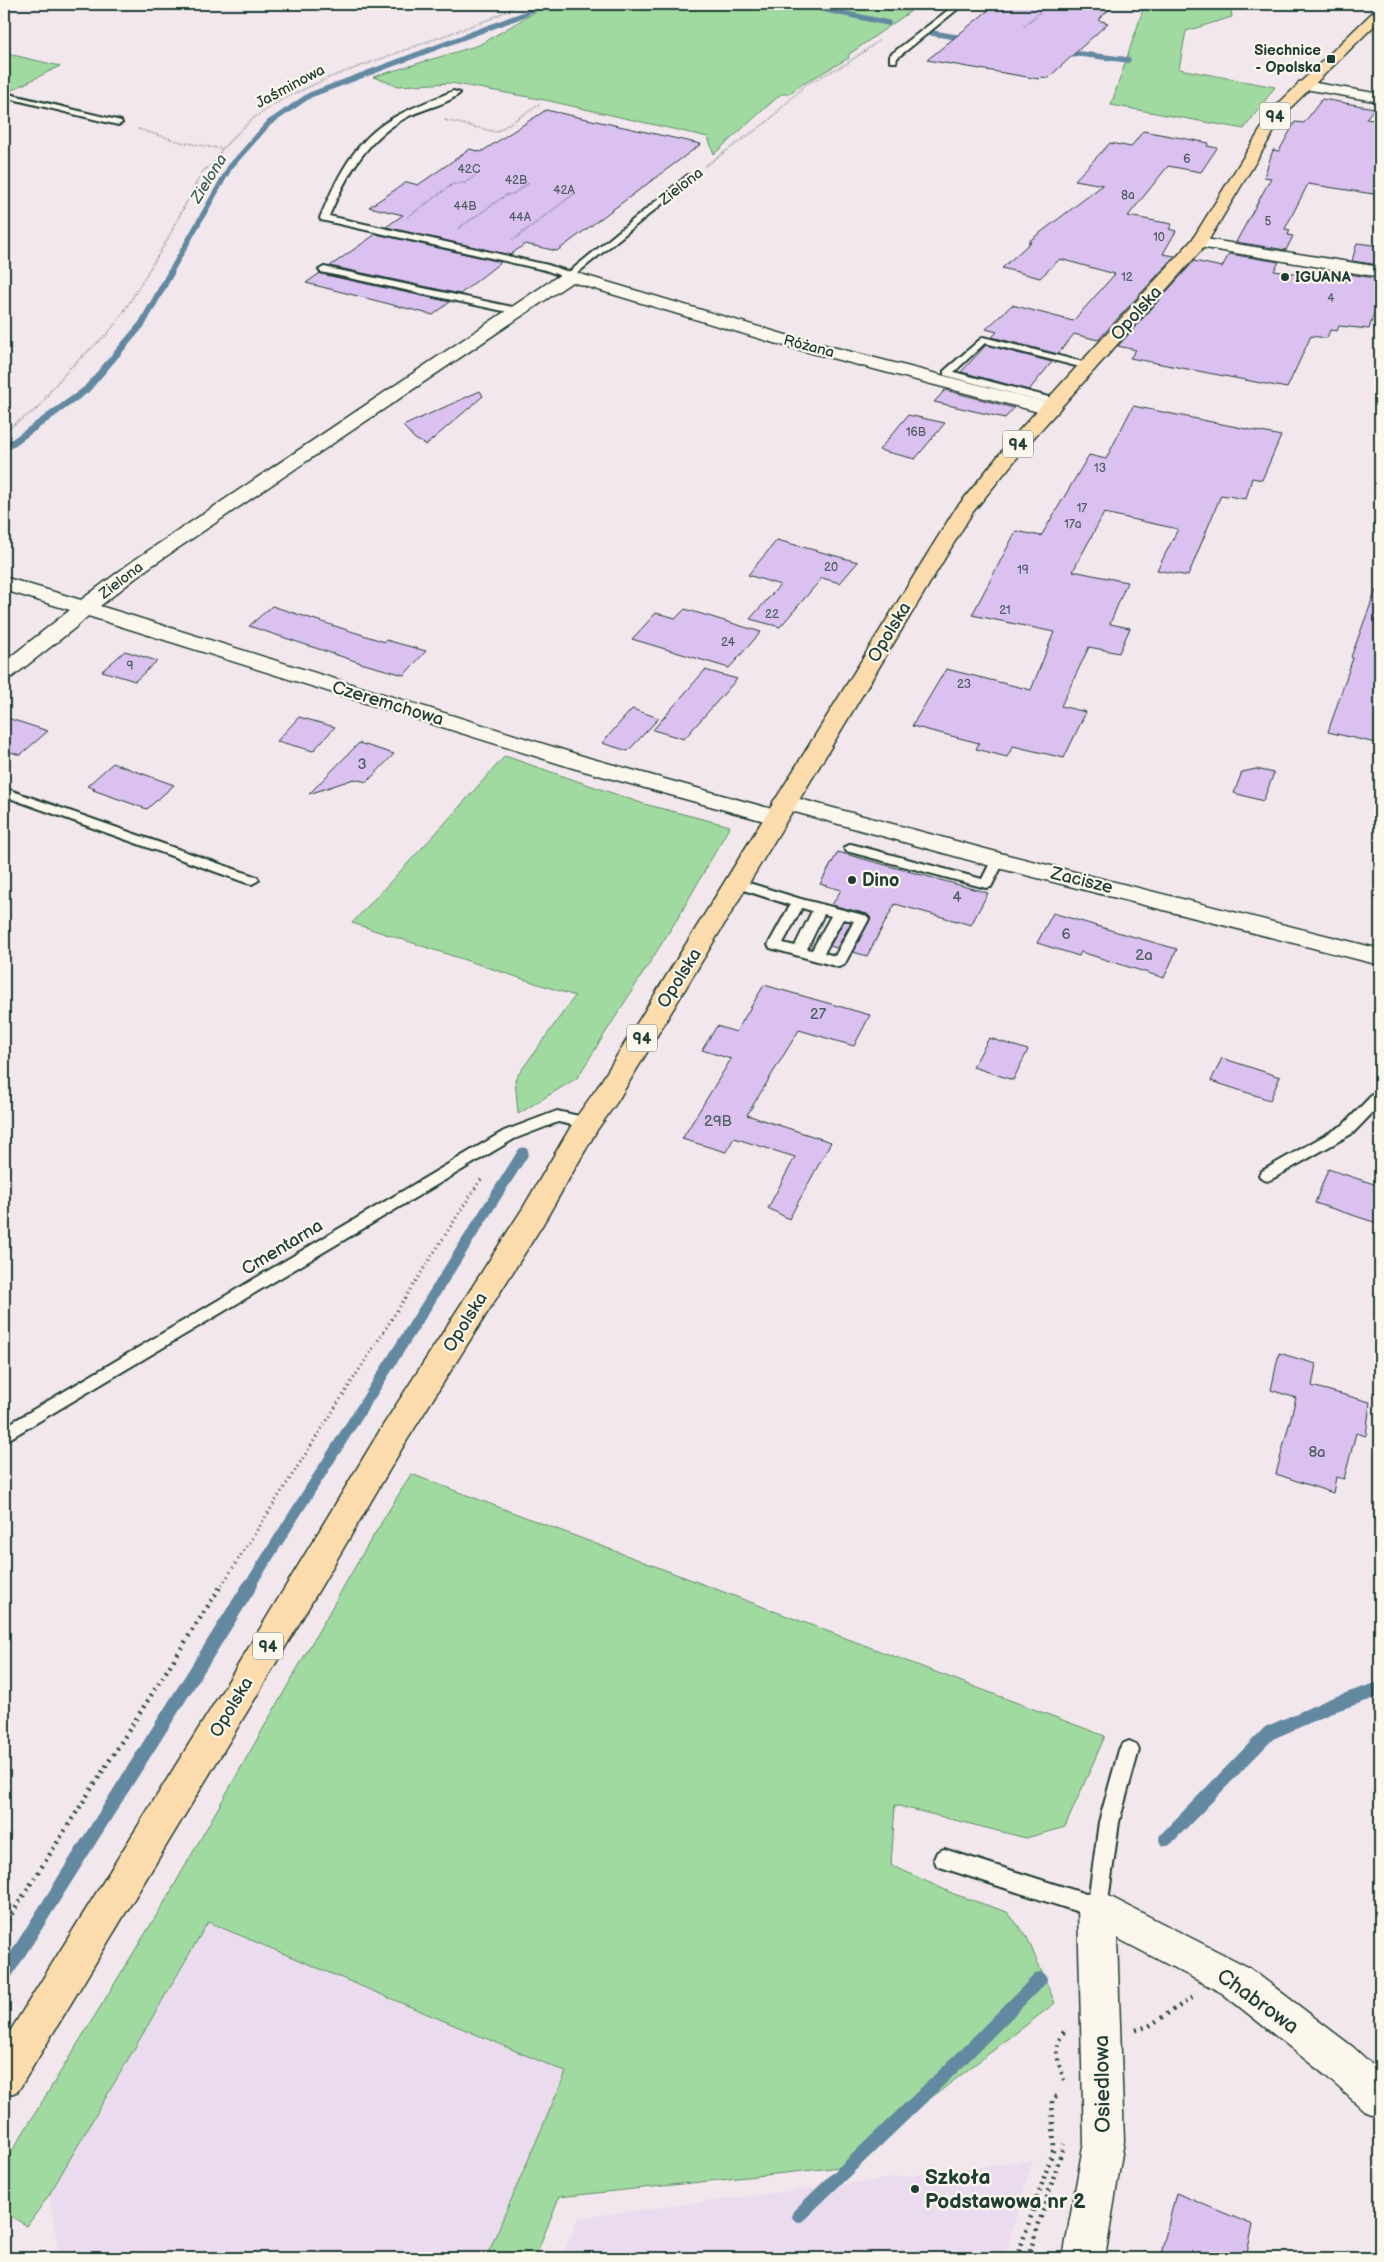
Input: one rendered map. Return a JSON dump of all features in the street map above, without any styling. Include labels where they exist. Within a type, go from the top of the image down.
[{"type":"main road","name":"Opolska","points":[[4,2077],[244,1686],[393,1436],[532,1216],[587,1123],[612,1087],[964,511],[1053,405],[1199,243],[1279,111],[1380,13]]},
{"type":"street","points":[[1304,85],[1380,98]]},
{"type":"street","points":[[1199,243],[1380,272]]},
{"type":"street","name":"Zielona","points":[[4,672],[70,624],[84,608],[148,560],[570,276]]},
{"type":"street","name":"Różana","points":[[570,276],[780,338],[1053,405]]},
{"type":"street","name":"Czeremchowa","points":[[4,583],[581,763],[780,810]]},
{"type":"street","name":"Zacisze","points":[[780,810],[998,860],[1380,957]]},
{"type":"street","name":"Chabrowa","points":[[1097,1908],[1235,1980],[1339,2061],[1380,2098]]},
{"type":"street","name":"Osiedlowa","points":[[1084,2258],[1104,2141],[1097,1908]]},
{"type":"lane","points":[[893,60],[893,57],[960,4]]},
{"type":"lane","points":[[456,94],[389,124],[365,145],[347,167],[324,218],[493,255],[548,268],[570,276]]},
{"type":"lane","points":[[4,95],[118,123]]},
{"type":"lane","name":"Zielona","points":[[570,276],[691,177]]},
{"type":"lane","points":[[324,270],[516,311]]},
{"type":"lane","points":[[1053,405],[947,373],[983,340],[1088,366]]},
{"type":"lane","points":[[4,792],[252,880]]},
{"type":"lane","points":[[851,848],[986,884],[998,860]]},
{"type":"lane","points":[[736,883],[798,903],[862,919],[839,962],[774,945],[798,903]]},
{"type":"lane","points":[[798,951],[820,908]]},
{"type":"lane","points":[[816,956],[839,914]]},
{"type":"lane","points":[[1267,1175],[1348,1130],[1380,1096]]},
{"type":"lane","name":"Cmentarna","points":[[4,1435],[509,1135],[557,1116],[587,1123]]},
{"type":"lane","points":[[944,1859],[1097,1908],[1109,1822],[1129,1750]]},
{"type":"path","name":"Jaśminowa","points":[[4,431],[40,407],[50,391],[71,367],[108,332],[123,313],[166,242],[202,172],[214,163],[222,149],[261,113],[306,87],[390,54],[490,19],[520,4]]},
{"type":"path","points":[[1024,26],[1047,6],[1046,4]]},
{"type":"path","name":"Zielona","points":[[691,177],[767,122],[806,84],[846,64]]},
{"type":"path","points":[[442,120],[496,132],[539,104]]},
{"type":"path","points":[[118,123],[181,142],[222,149]]},
{"type":"path","points":[[387,232],[453,184],[465,183],[480,172]]},
{"type":"path","points":[[438,243],[506,195],[513,194],[529,183]]},
{"type":"path","points":[[493,255],[575,193]]},
{"type":"path","points":[[4,1926],[486,1172]]},
{"type":"path","points":[[1131,2031],[1149,2026],[1186,2004],[1198,1993]]},
{"type":"path","points":[[1067,2030],[1062,2033],[1056,2051],[1067,2088]]},
{"type":"path","points":[[1017,2258],[1054,2148],[1052,2100],[1059,2093]]},
{"type":"path","points":[[1028,2258],[1066,2140]]},
{"type":"shaded area","points":[[208,1922],[567,2072],[486,2258],[60,2258],[49,2195]]},
{"type":"shaded area","name":"Szkoła Podstawowa nr 2","points":[[1033,2160],[1004,2258],[562,2258],[578,2218]]},
{"type":"green space","points":[[549,4],[880,4],[888,10],[911,11],[848,55],[849,58],[804,83],[789,94],[781,94],[714,154],[708,137],[545,100],[451,83],[399,86],[373,77],[479,45]]},
{"type":"green space","points":[[1145,4],[1230,4],[1232,17],[1186,31],[1179,69],[1275,87],[1244,129],[1111,105]]},
{"type":"green space","points":[[4,53],[60,66],[8,92],[62,105],[53,110],[4,99]]},
{"type":"green space","points":[[505,756],[644,804],[730,826],[679,916],[577,1078],[518,1114],[515,1079],[575,996],[352,923]]},
{"type":"green space","points":[[411,1474],[1105,1736],[1065,1827],[1026,1838],[895,1805],[891,1865],[954,1894],[1007,1912],[1026,1935],[1055,2003],[841,2167],[559,2197],[535,2258],[486,2258],[566,2072],[208,1922],[49,2195],[27,2226],[4,2212],[4,2164],[167,1898],[360,1558]]},
{"type":"building","points":[[996,4],[1115,4],[1098,20],[1108,23],[1048,78],[1041,77],[1039,79],[927,60]]},
{"type":"building","points":[[1322,99],[1374,108],[1366,119],[1380,121],[1380,195],[1308,184],[1285,229],[1290,230],[1288,235],[1293,236],[1286,250],[1236,242],[1271,178],[1264,177],[1273,150],[1279,151],[1295,122],[1304,123]]},
{"type":"building","points":[[546,110],[701,144],[557,251],[525,244],[510,255],[386,227],[403,215],[369,207],[407,182],[418,185],[470,149],[481,152]]},
{"type":"building","points":[[1143,131],[1209,143],[1207,146],[1217,148],[1201,172],[1168,166],[1128,216],[1172,224],[1169,229],[1176,231],[1163,254],[1175,256],[1098,340],[1074,334],[1058,354],[992,337],[997,332],[986,329],[1012,305],[1073,321],[1115,274],[1060,259],[1040,278],[1002,268],[1031,242],[1028,242],[1103,185],[1075,180],[1110,143],[1131,147]]},
{"type":"building","points":[[376,234],[501,262],[460,294],[330,266]]},
{"type":"building","points":[[1357,243],[1380,246],[1380,265],[1352,261]]},
{"type":"building","points":[[1229,254],[1279,262],[1274,271],[1347,281],[1349,274],[1380,279],[1380,294],[1369,329],[1339,326],[1337,331],[1330,330],[1327,338],[1311,336],[1287,388],[1130,358],[1136,350],[1118,346],[1194,261],[1222,267]]},
{"type":"building","points":[[320,273],[450,302],[433,315],[306,283]]},
{"type":"building","points":[[986,345],[1052,362],[1029,390],[961,372]]},
{"type":"building","points":[[945,390],[1014,408],[1005,418],[934,402]]},
{"type":"building","points":[[480,391],[483,396],[426,445],[415,439],[403,426]]},
{"type":"building","points":[[1133,406],[1281,436],[1262,480],[1252,478],[1246,499],[1221,495],[1188,576],[1157,570],[1178,529],[1104,513],[1073,571],[1127,582],[1110,624],[1130,628],[1119,653],[1089,647],[1061,706],[1086,712],[1064,758],[1013,746],[1007,757],[976,749],[979,743],[912,726],[946,669],[1031,690],[1054,632],[972,615],[1016,531],[1041,536],[1089,455],[1106,459]]},
{"type":"building","points":[[908,415],[945,423],[915,459],[879,450]]},
{"type":"building","points":[[777,540],[858,562],[840,583],[822,578],[780,627],[750,619],[780,585],[748,575]]},
{"type":"building","points":[[1376,590],[1380,591],[1380,744],[1328,732],[1353,658],[1351,657]]},
{"type":"building","points":[[272,606],[385,642],[386,640],[426,651],[404,675],[364,664],[249,626]]},
{"type":"building","points":[[685,609],[761,632],[729,668],[632,639],[656,613],[676,618]]},
{"type":"building","points":[[125,651],[157,661],[135,681],[102,671]]},
{"type":"building","points":[[705,670],[737,679],[684,739],[653,730]]},
{"type":"building","points":[[632,709],[659,718],[628,751],[602,743]]},
{"type":"building","points":[[4,717],[48,731],[20,755],[4,750]]},
{"type":"building","points":[[299,717],[335,727],[313,751],[277,741]]},
{"type":"building","points":[[359,743],[394,754],[367,782],[354,779],[309,794]]},
{"type":"building","points":[[113,763],[174,785],[147,809],[93,790],[95,789],[87,786]]},
{"type":"building","points":[[1256,769],[1274,773],[1263,801],[1234,793],[1242,772]]},
{"type":"building","points":[[838,852],[988,893],[971,925],[895,904],[867,956],[853,952],[871,918],[867,914],[832,905],[841,890],[820,884]]},
{"type":"building","points":[[1053,913],[1177,949],[1164,978],[1081,952],[1079,956],[1037,943]]},
{"type":"building","points":[[844,921],[851,922],[837,948],[830,946]]},
{"type":"building","points":[[764,985],[870,1015],[854,1046],[799,1030],[747,1115],[831,1142],[789,1219],[768,1208],[795,1157],[734,1138],[726,1152],[682,1139],[731,1059],[702,1050],[717,1026],[736,1032]]},
{"type":"building","points":[[989,1038],[1028,1050],[1013,1080],[973,1067]]},
{"type":"building","points":[[1222,1058],[1280,1077],[1270,1100],[1211,1081]]},
{"type":"building","points":[[1328,1169],[1380,1186],[1380,1224],[1315,1203]]},
{"type":"building","points":[[1279,1353],[1316,1364],[1312,1386],[1370,1402],[1366,1436],[1356,1433],[1344,1479],[1336,1477],[1333,1493],[1276,1474],[1296,1398],[1271,1390]]},
{"type":"building","points":[[1176,2193],[1253,2225],[1246,2258],[1160,2258]]},
{"type":"waterway","name":"Zielona","points":[[170,273],[230,167],[269,123],[310,95],[525,14],[539,4]]},
{"type":"waterway","points":[[799,4],[888,23]]},
{"type":"waterway","points":[[932,33],[968,39]]},
{"type":"waterway","points":[[1061,56],[1080,54],[1128,60]]},
{"type":"waterway","name":"Zielona","points":[[4,449],[86,390],[142,324],[171,272]]},
{"type":"waterway","points":[[250,1585],[523,1153]]},
{"type":"waterway","points":[[4,1976],[251,1584]]},
{"type":"waterway","points":[[1166,1839],[1269,1733],[1335,1704],[1380,1689]]},
{"type":"waterway","points":[[799,2215],[961,2059],[1040,1979]]},
{"type":"place","name":"Siechnice - Opolska","points":[[1331,59]]},
{"type":"place","name":"IGUANA","points":[[1285,277]]},
{"type":"place","name":"Dino","points":[[852,880]]},
{"type":"place","name":"Szkoła Podstawowa nr 2","points":[[915,2189]]}]
